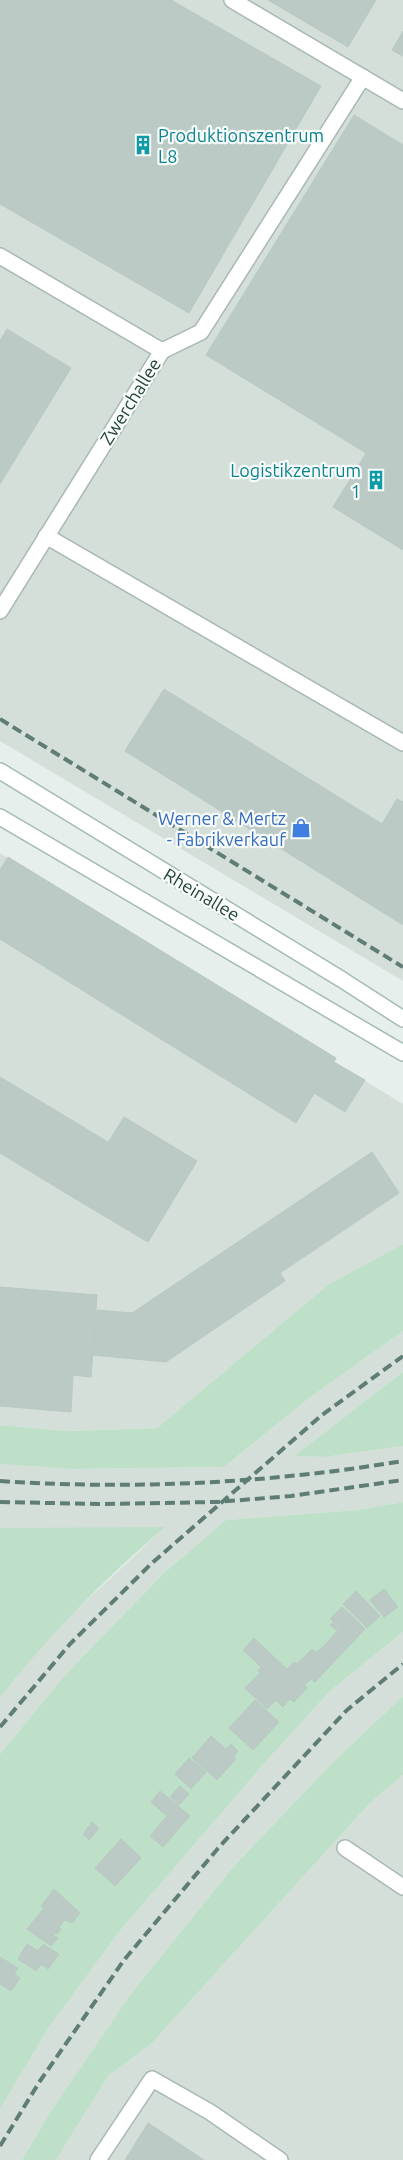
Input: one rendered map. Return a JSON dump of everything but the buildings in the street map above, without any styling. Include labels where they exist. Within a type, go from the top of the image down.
[{"type":"main road","points":[[232,0],[403,101]]},
{"type":"main road","points":[[162,351],[201,332],[363,78]]},
{"type":"main road","name":"Zwerchallee","points":[[0,256],[162,351],[0,611]]},
{"type":"main road","points":[[46,536],[403,743]]},
{"type":"main road","name":"Rheinallee","points":[[0,771],[341,979],[403,1019]]},
{"type":"main road","name":"Rheinallee","points":[[0,817],[403,1053]]},
{"type":"main road","points":[[345,1848],[403,1887]]},
{"type":"main road","points":[[98,2160],[152,2079],[210,2112],[280,2160]]},
{"type":"shaded area","points":[[0,0],[403,0],[403,981],[0,741]]},
{"type":"shaded area","points":[[0,853],[336,1058],[334,1062],[403,1104],[403,1244],[329,1284],[157,1428],[66,1431],[0,1425]]},
{"type":"shaded area","points":[[403,1331],[403,1372],[294,1456],[324,1457],[403,1446],[403,1502],[357,1510],[226,1520],[164,1573],[66,1674],[0,1754],[0,1698],[51,1634],[164,1528],[0,1528],[0,1464],[69,1469],[224,1467],[308,1399]]},
{"type":"shaded area","points":[[403,1632],[403,1696],[333,1762],[234,1866],[130,1995],[49,2114],[22,2160],[0,2160],[0,2109],[49,2027],[119,1932],[261,1767],[330,1691]]},
{"type":"shaded area","points":[[403,1775],[403,2160],[56,2160],[108,2076],[152,2043],[369,1804]]},
{"type":"green space","points":[[403,1244],[403,1331],[308,1399],[224,1467],[69,1469],[0,1464],[0,1425],[66,1431],[157,1428],[329,1284]]},
{"type":"green space","points":[[403,1372],[403,1446],[324,1457],[294,1456]]},
{"type":"green space","points":[[403,1502],[403,1632],[330,1691],[261,1767],[119,1932],[49,2027],[0,2109],[0,1754],[66,1674],[164,1573],[226,1520],[357,1510]]},
{"type":"green space","points":[[165,1527],[78,1608],[0,1698],[0,1528]]},
{"type":"green space","points":[[403,1696],[403,1775],[369,1804],[152,2043],[108,2076],[56,2160],[22,2160],[49,2114],[130,1995],[234,1866],[333,1762]]},
{"type":"railway","points":[[0,719],[403,967]]},
{"type":"railway","points":[[0,1727],[70,1644],[152,1563],[322,1415],[403,1356]]},
{"type":"railway","points":[[0,1481],[101,1485],[202,1483],[303,1475],[403,1461]]},
{"type":"railway","points":[[0,1502],[99,1504],[217,1502],[291,1496],[403,1480]]},
{"type":"railway","points":[[0,2146],[40,2081],[124,1960],[220,1846],[347,1710],[403,1664]]},
{"type":"place","name":"Produktionszentrum L8","points":[[143,145]]},
{"type":"place","name":"Logistikzentrum 1","points":[[376,480]]},
{"type":"place","name":"Werner & Mertz - Fabrikverkauf","points":[[301,828]]}]
